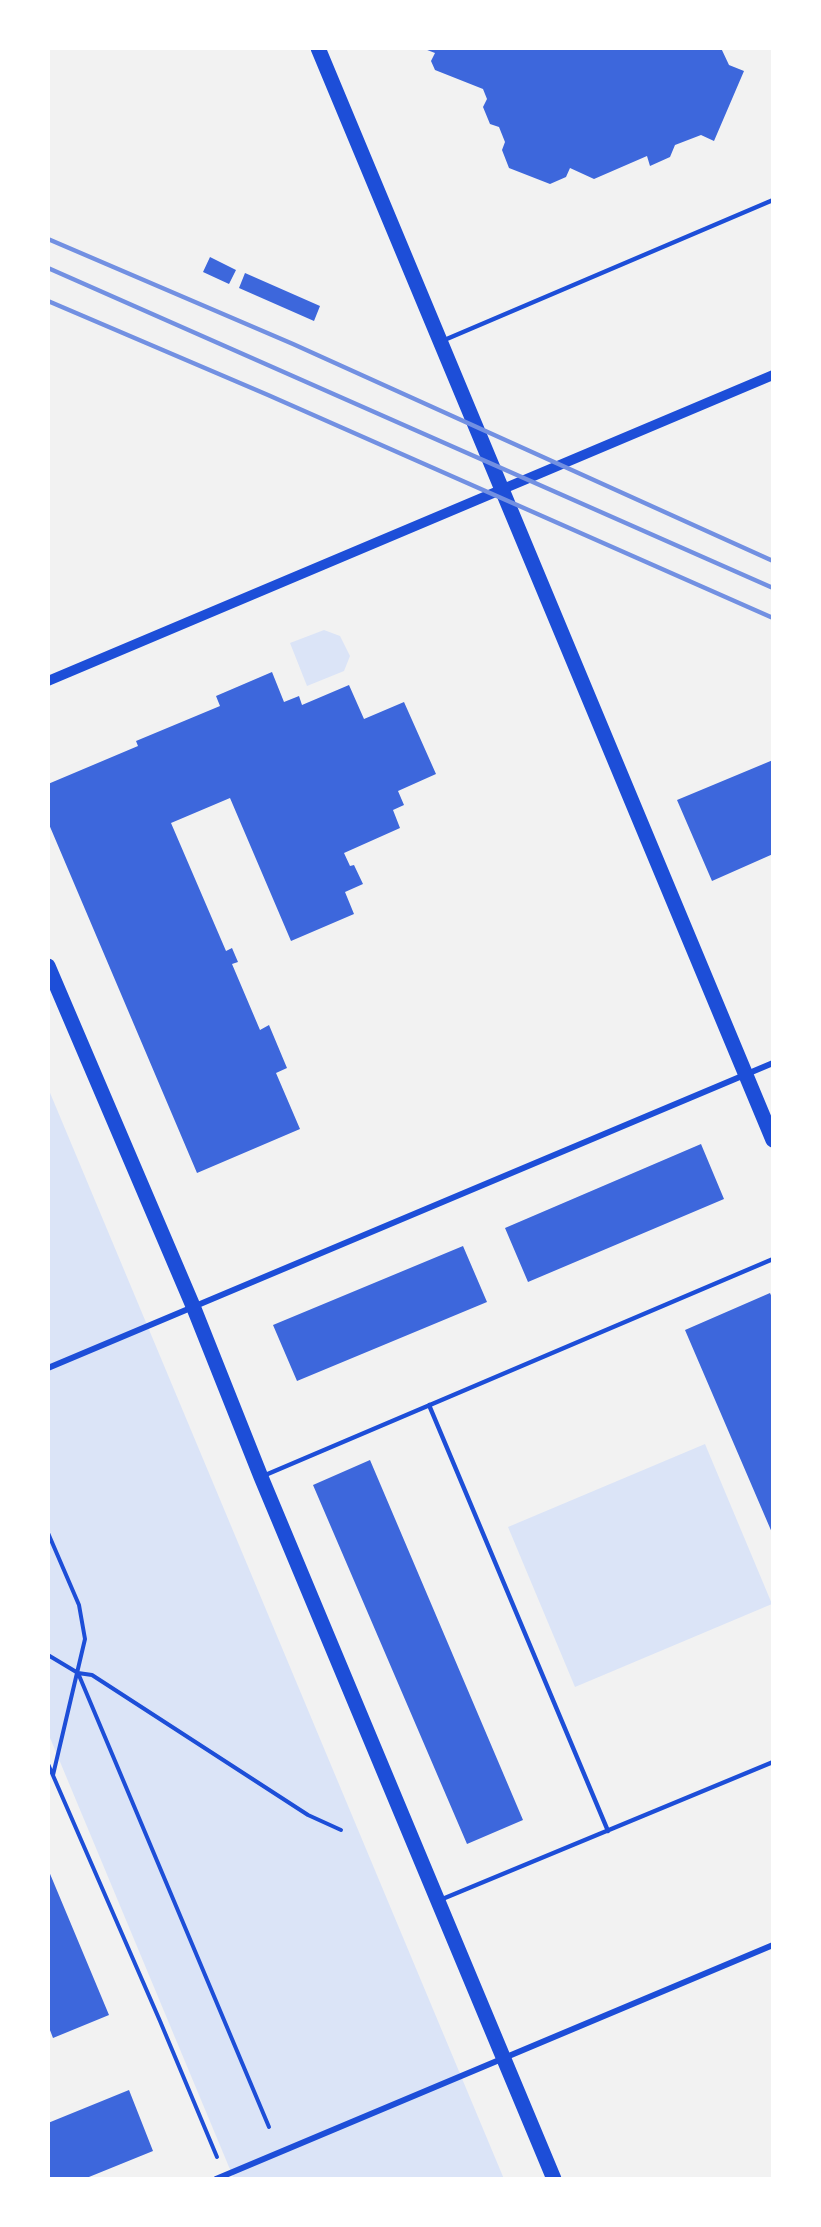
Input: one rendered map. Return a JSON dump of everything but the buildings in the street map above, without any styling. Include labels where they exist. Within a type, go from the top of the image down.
[{"type":"main road","points":[[318,48],[773,1140]]},
{"type":"main road","points":[[48,966],[193,1306],[261,1477],[554,2179]]},
{"type":"street","points":[[48,681],[773,375]]},
{"type":"street","points":[[48,1368],[773,1062]]},
{"type":"street","points":[[216,2179],[773,1945]]},
{"type":"lane","points":[[440,342],[773,200]]},
{"type":"lane","points":[[261,1477],[773,1259]]},
{"type":"lane","points":[[429,1405],[608,1831]]},
{"type":"lane","points":[[438,1901],[773,1762]]},
{"type":"path","points":[[48,1533],[79,1605],[85,1639],[53,1776]]},
{"type":"path","points":[[48,1655],[78,1673],[92,1675],[308,1815],[341,1830]]},
{"type":"path","points":[[78,1673],[269,2127]]},
{"type":"path","points":[[48,1764],[224,2175]]},
{"type":"shaded area","points":[[324,630],[340,636],[350,656],[344,671],[307,686],[290,643]]},
{"type":"shaded area","points":[[48,1088],[504,2179],[234,2179],[48,1733]]},
{"type":"shaded area","points":[[705,1444],[772,1604],[575,1687],[508,1527]]},
{"type":"railway","points":[[48,239],[293,344],[773,561]]},
{"type":"railway","points":[[48,268],[773,588]]},
{"type":"railway","points":[[48,301],[268,395],[773,618]]}]
